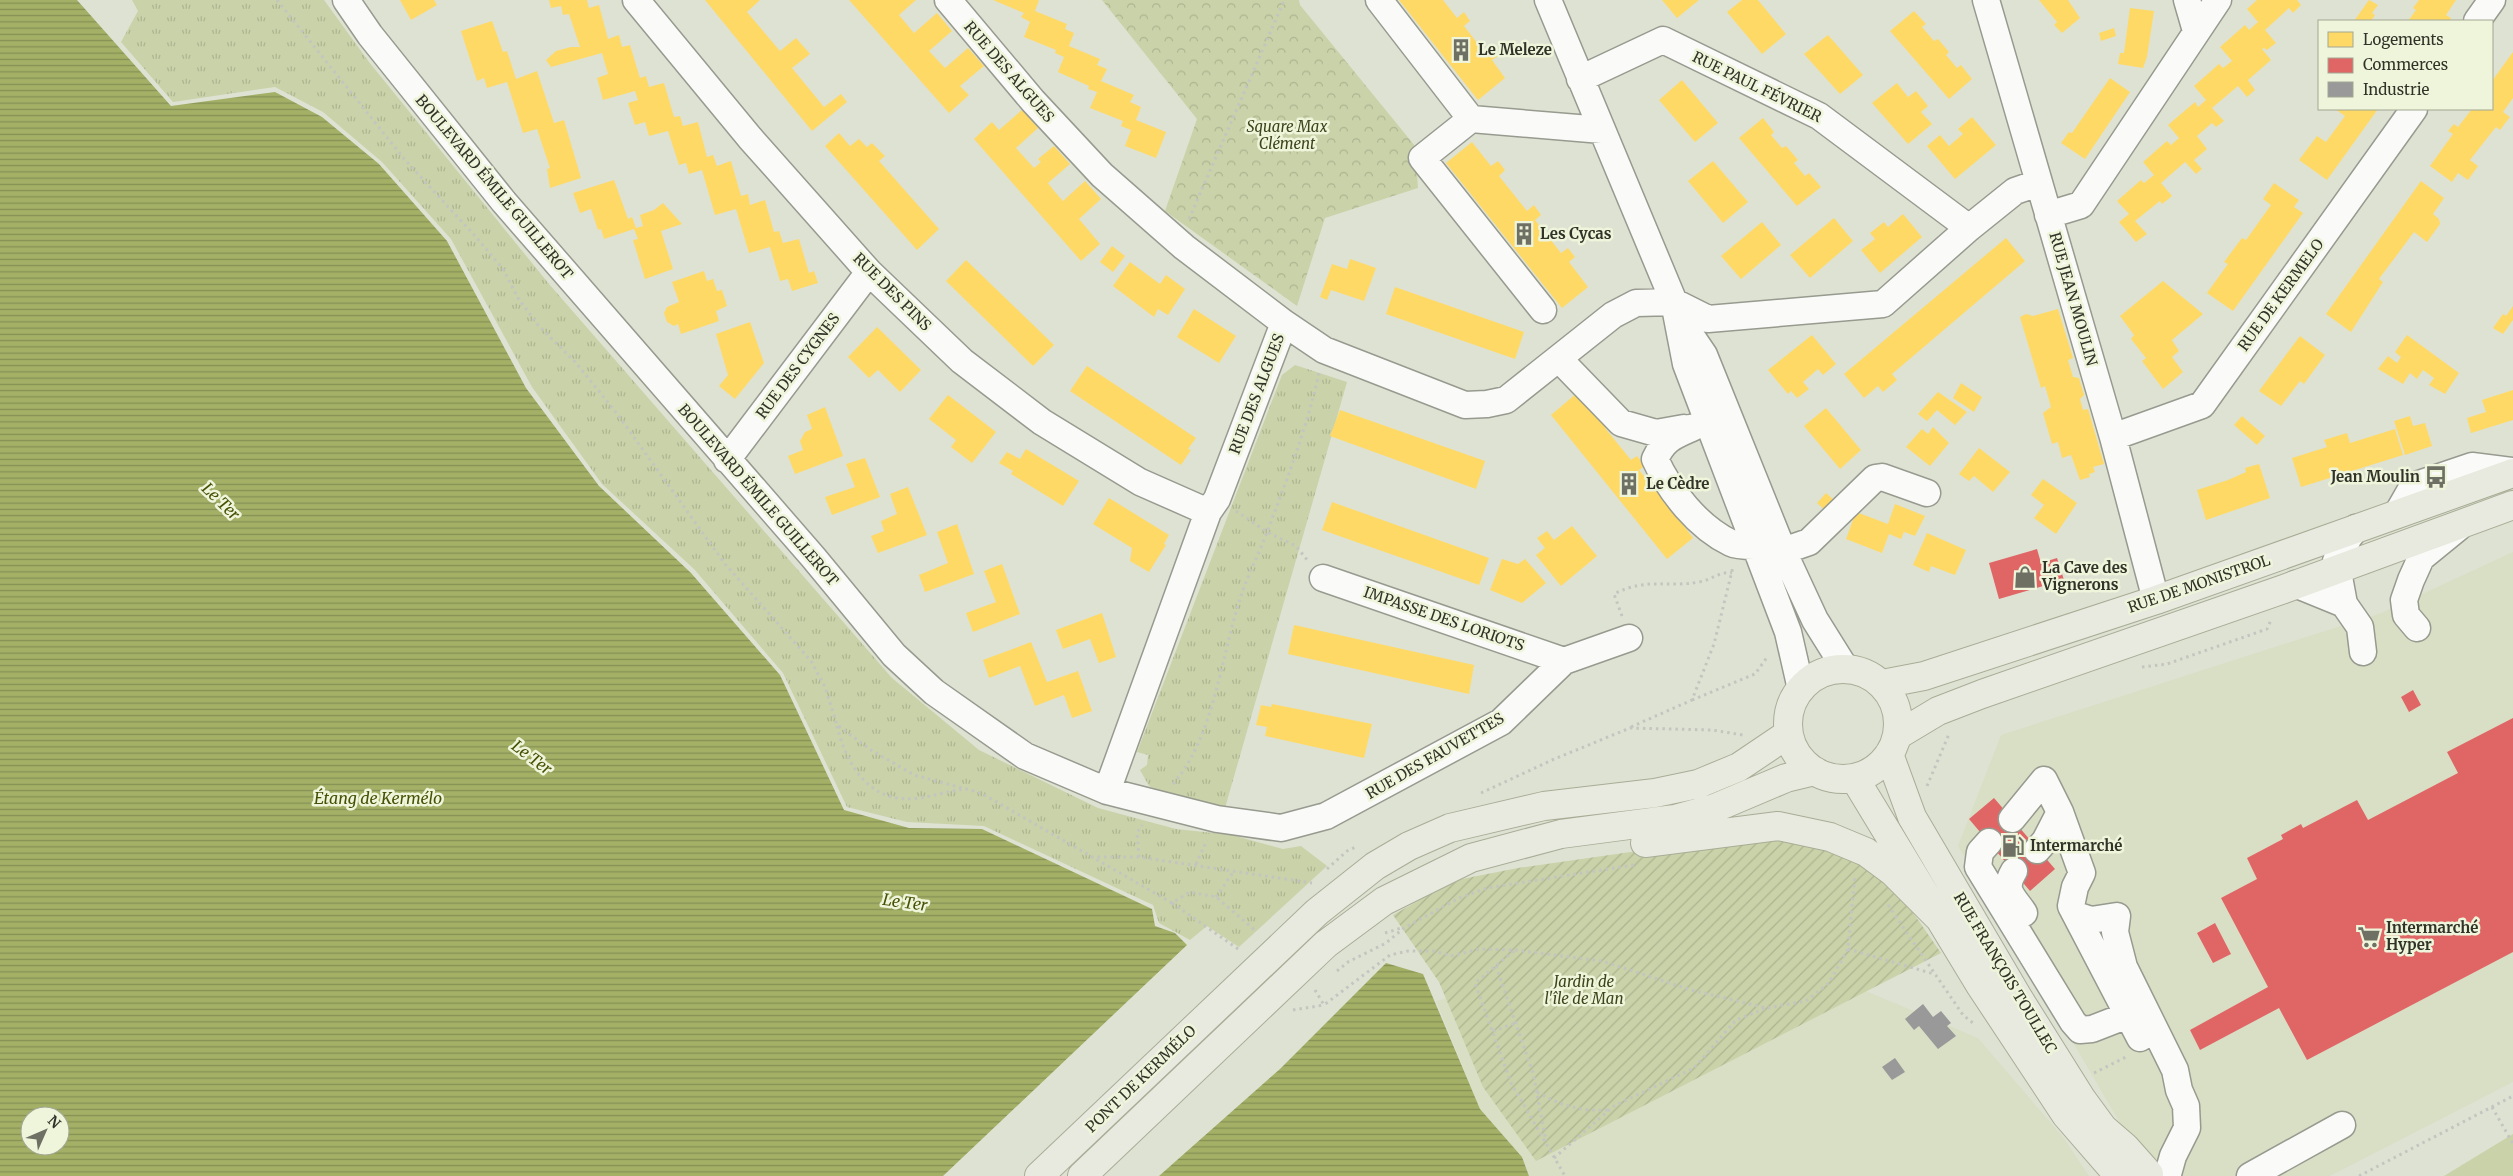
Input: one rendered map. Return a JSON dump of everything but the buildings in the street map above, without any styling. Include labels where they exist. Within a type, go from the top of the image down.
[{"type":"main road","name":"RUE DE MONISTROL","points":[[1882,684],[1924,676],[2156,600],[2513,472]]},
{"type":"main road","points":[[1894,745],[1898,716],[1892,698],[1882,684],[1864,672],[1845,668],[1826,671],[1809,680],[1791,706],[1788,734],[1795,750],[1807,766],[1839,780],[1855,779],[1878,767],[1894,745],[1938,711],[2290,587],[2337,568],[2513,505]]},
{"type":"main road","name":"PONT DE KERMÉLO","points":[[1039,1176],[1317,912],[1375,866],[1409,846],[1450,828],[1544,806],[1656,793],[1698,784],[1739,767],[1788,734]]},
{"type":"main road","name":"RUE FRANÇOIS TOULLEC","points":[[1894,745],[1908,809],[2019,999],[2080,1098],[2103,1128],[2125,1147],[2152,1175]]},
{"type":"main road","points":[[1471,858],[1561,834],[1675,819],[1715,808],[1786,778],[1815,771]]},
{"type":"main road","name":"RUE FRANÇOIS TOULLEC","points":[[1855,779],[1938,917],[2066,1115],[2112,1168],[2152,1175]]},
{"type":"main road","points":[[1471,858],[1538,855],[1778,826],[1830,837],[1866,852],[1893,872],[1938,917]]},
{"type":"main road","name":"PONT DE KERMÉLO","points":[[1082,1176],[1278,1005],[1326,944],[1384,901],[1471,858]]},
{"type":"street","name":"BOULEVARD ÉMILE GUILLEROT","points":[[346,0],[370,35],[504,202],[813,557],[894,655],[934,692],[1026,756],[1107,792],[1217,819],[1281,828]]},
{"type":"street","name":"RUE DES PINS","points":[[636,0],[750,138],[869,272],[962,361],[1042,422],[1140,482],[1213,506]]},
{"type":"street","name":"RUE DES ALGUES","points":[[948,0],[1032,101],[1096,168],[1184,247],[1284,323],[1213,506],[1107,792]]},
{"type":"street","points":[[1379,0],[1471,119]]},
{"type":"street","points":[[1548,0],[1676,310],[1704,356],[1784,551],[1816,620],[1845,668]]},
{"type":"street","name":"RUE JEAN MOULIN","points":[[1986,0],[2113,437],[2156,600]]},
{"type":"street","points":[[2187,0],[2196,31]]},
{"type":"street","points":[[2048,215],[2081,205],[2218,0]]},
{"type":"street","points":[[2478,20],[2492,0]]},
{"type":"street","name":"RUE PAUL FÉVRIER","points":[[1580,79],[1663,40],[1819,116],[1968,228]]},
{"type":"street","name":"RUE DE KERMELO","points":[[2113,437],[2202,405],[2413,110]]},
{"type":"street","points":[[1543,310],[1422,158],[1471,119],[1602,130]]},
{"type":"street","points":[[1284,323],[1324,350],[1465,404],[1487,404],[1506,400],[1613,315],[1636,303],[1676,310],[1708,319],[1883,304],[1968,228],[2015,191],[2038,183]]},
{"type":"street","name":"RUE DES CYGNES","points":[[727,460],[869,272]]},
{"type":"street","points":[[1676,310],[1686,364],[1701,424],[1734,487],[1743,545],[1788,632],[1801,689]]},
{"type":"street","points":[[1559,359],[1620,423],[1656,433],[1701,424]]},
{"type":"street","points":[[1701,424],[1669,438],[1661,447],[1655,459],[1665,481],[1693,513],[1711,530],[1743,545]]},
{"type":"street","points":[[1784,551],[1809,542],[1871,480],[1882,477],[1926,494]]},
{"type":"street","points":[[2417,628],[2406,615],[2404,600],[2410,580],[2421,558],[2464,522]]},
{"type":"street","points":[[2356,528],[2341,549],[2336,561],[2344,604],[2360,627],[2363,652]]},
{"type":"street","name":"IMPASSE DES LORIOTS","points":[[1323,578],[1564,660]]},
{"type":"street","points":[[2290,587],[2344,604]]},
{"type":"street","name":"RUE DES FAUVETTES","points":[[1281,828],[1326,816],[1501,722],[1564,660],[1629,638]]},
{"type":"street","points":[[2012,819],[2044,780],[2060,812],[2082,873],[2075,887],[2071,906],[2161,1077],[2179,1090]]},
{"type":"street","points":[[2037,850],[2045,841],[2060,812]]},
{"type":"street","points":[[1989,842],[1980,852],[1978,867],[2073,1022],[2080,1030],[2092,1029],[2128,1015]]},
{"type":"street","points":[[2014,871],[2008,881],[2009,894],[2024,912],[2047,977]]},
{"type":"street","points":[[2076,915],[2091,920],[2117,916],[2115,932],[2124,967],[2175,1070],[2179,1090],[2186,1106],[2188,1122],[2173,1156],[2152,1175]]},
{"type":"street","points":[[2250,1176],[2342,1125]]},
{"type":"path","points":[[277,0],[406,161],[497,262],[518,298],[537,324],[577,364],[618,414],[725,564],[810,661],[825,687],[842,748],[856,773],[877,791],[900,798],[919,798],[967,788]]},
{"type":"path","points":[[1184,247],[1188,221],[1283,3],[1281,0]]},
{"type":"path","points":[[1139,857],[1137,832],[1156,804],[1190,762],[1207,717],[1240,598],[1268,532],[1310,411],[1324,350]]},
{"type":"path","points":[[1213,506],[1296,546],[1323,578]]},
{"type":"path","points":[[1630,728],[1692,700],[1714,644],[1735,555],[1743,545]]},
{"type":"path","points":[[1629,638],[1614,594],[1643,583],[1685,584],[1702,582],[1724,572],[1732,573]]},
{"type":"path","points":[[2140,667],[2167,664],[2267,629],[2290,587]]},
{"type":"path","points":[[837,725],[871,750],[914,775],[981,793],[1025,817],[1090,857],[1172,903],[1242,952]]},
{"type":"path","points":[[1908,809],[1923,797],[1952,727]]},
{"type":"path","points":[[1090,857],[1139,857],[1312,883]]},
{"type":"path","points":[[1335,973],[1348,962],[1386,943],[1404,928],[1459,898],[1487,888],[1642,864]]},
{"type":"path","points":[[1554,1158],[1609,1110],[1694,1068],[1736,1020],[1767,1008],[1806,1001],[1829,984],[1848,949],[1856,870],[1863,876]]},
{"type":"path","points":[[1216,898],[1234,871]]},
{"type":"path","points":[[1172,903],[1190,892],[1216,898],[1256,931]]},
{"type":"path","points":[[1885,902],[1963,1015],[1978,1027]]},
{"type":"path","points":[[1278,1005],[1324,1005],[1390,955],[1408,951],[1434,951],[1451,956],[1480,948],[1515,950],[1602,961],[1691,990],[1767,1008]]},
{"type":"path","points":[[1848,949],[1934,974]]},
{"type":"path","points":[[1515,950],[1475,983],[1511,1083],[1565,1176]]},
{"type":"path","points":[[1496,966],[1537,1092],[1547,1144]]},
{"type":"path","points":[[1321,984],[1314,989],[1324,1005]]},
{"type":"path","points":[[1493,1031],[1516,1023]]},
{"type":"path","points":[[2088,1076],[2130,1055]]},
{"type":"path","points":[[1537,1092],[1573,1108],[1593,1111],[1609,1110]]},
{"type":"path","points":[[2359,1176],[2513,1096]]},
{"type":"path","points":[[2492,1107],[2513,1144]]},
{"type":"shaded area","points":[[2513,552],[2513,1082],[2330,1176],[2151,1176],[1958,846],[2001,735],[2381,613]]},
{"type":"shaded area","points":[[1676,944],[1861,989],[1978,1038],[2063,1137],[2089,1176],[1529,1176],[1522,1157],[1480,1109],[1436,1001]]},
{"type":"green space","points":[[132,0],[324,0],[369,62],[549,284],[892,678],[979,750],[1098,808],[1176,829],[1232,835],[1283,849],[1301,846],[1327,866],[1239,947],[1207,926],[1190,940],[1159,923],[1153,905],[984,826],[907,822],[847,807],[783,673],[694,569],[602,484],[532,387],[451,239],[382,162],[323,112],[275,87],[173,102],[121,42],[138,11]]},
{"type":"green space","name":"Square Max Clément","points":[[1102,0],[1299,0],[1300,5],[1415,146],[1418,188],[1325,218],[1297,306],[1165,211],[1197,119]]},
{"type":"green space","points":[[1295,365],[1347,382],[1225,808],[1173,798],[1149,786],[1140,770],[1147,765],[1148,755],[1137,752],[1282,375]]},
{"type":"green space","name":"Jardin de l'île de Man","points":[[1770,832],[1840,846],[1896,888],[1941,953],[1536,1161],[1483,1087],[1439,982],[1393,915],[1462,879],[1518,868]]},
{"type":"green space","points":[[2513,1134],[2513,1176],[2444,1176]]},
{"type":"water","name":"Étang de Kermélo","points":[[0,0],[77,0],[171,106],[275,92],[322,117],[379,164],[447,241],[526,388],[599,486],[691,573],[780,675],[844,810],[909,828],[982,829],[1152,909],[1155,926],[1175,933],[1187,945],[943,1176],[0,1176]]},
{"type":"water","points":[[1386,963],[1423,974],[1480,1109],[1522,1157],[1529,1176],[1159,1176],[1280,1069]]},
{"type":"place","name":"Le Meleze","points":[[1461,50]]},
{"type":"place","name":"Les Cycas","points":[[1524,234]]},
{"type":"place","name":"Jean Moulin","points":[[2436,477]]},
{"type":"place","name":"Le Cèdre","points":[[1629,484]]},
{"type":"place","name":"La Cave des Vignerons","points":[[2025,577]]},
{"type":"place","name":"Intermarché","points":[[2013,846]]},
{"type":"place","name":"Intermarché Hyper","points":[[2369,937]]},
{"type":"water label","name":"Le Ter","points":[[221,501]]},
{"type":"water label","name":"Le Ter","points":[[532,757]]},
{"type":"water label","name":"Le Ter","points":[[905,902]]}]
